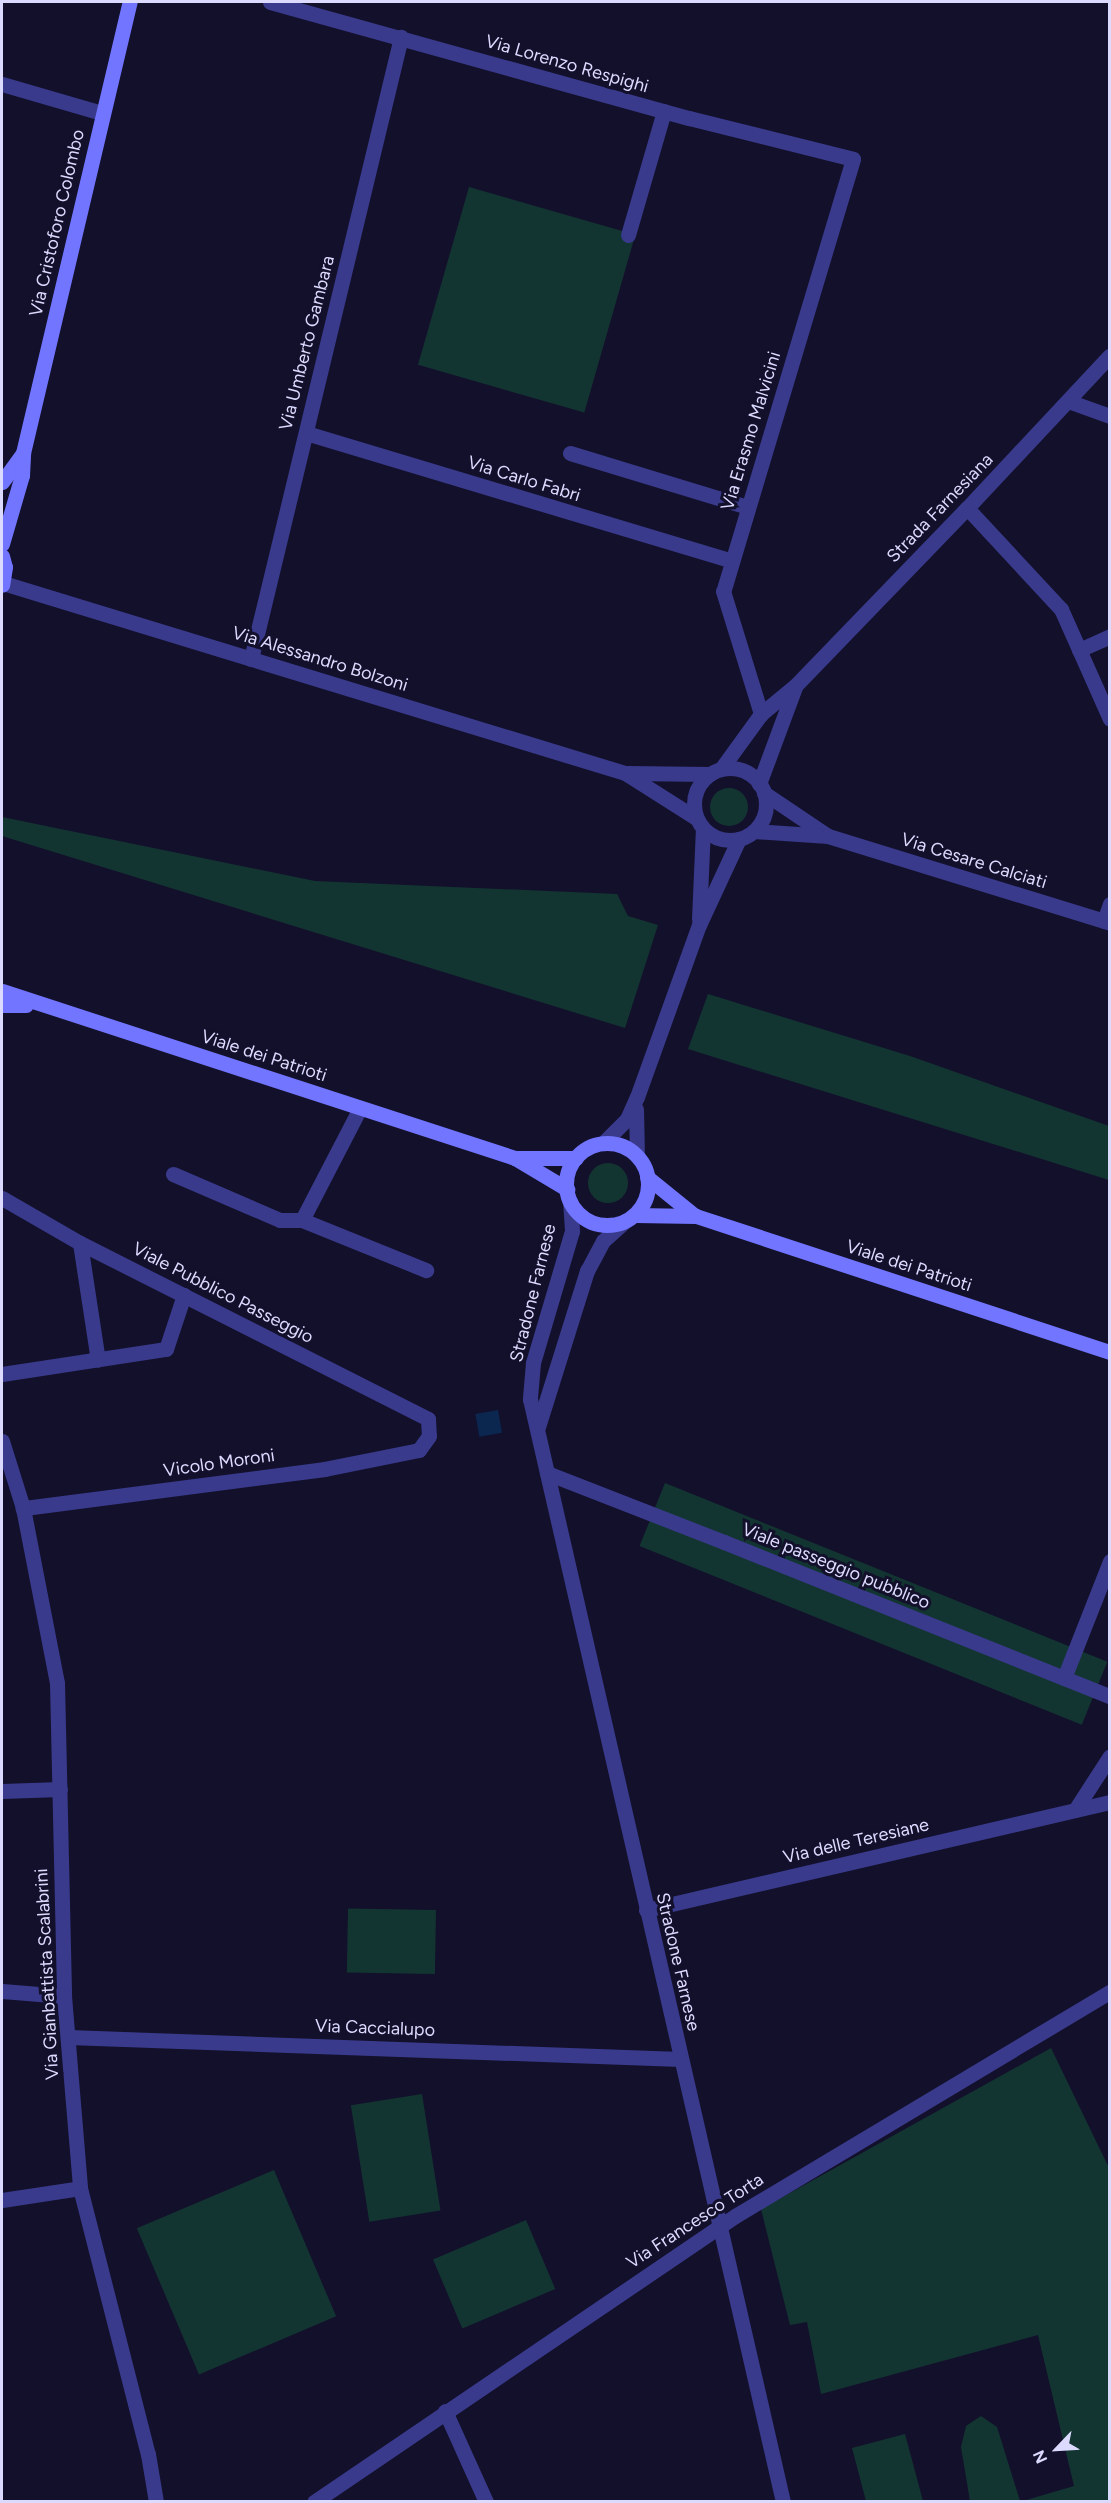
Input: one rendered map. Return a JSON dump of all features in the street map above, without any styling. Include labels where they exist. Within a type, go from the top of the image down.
[{"type":"main road","name":"Via Cristoforo Colombo","points":[[2,544],[22,475],[23,453],[102,112],[130,2]]},
{"type":"main road","name":"Via Cristoforo Colombo","points":[[2,482],[23,453]]},
{"type":"main road","points":[[2,556],[5,567],[2,584]]},
{"type":"main road","name":"Viale dei Patrioti","points":[[2,991],[38,1006],[515,1158],[568,1195]]},
{"type":"main road","points":[[2,1005],[38,1006]]},
{"type":"main road","points":[[603,1143],[617,1144],[637,1156],[647,1177],[646,1197],[630,1218],[605,1226],[580,1215],[568,1195],[567,1178],[576,1158],[590,1147],[603,1143]]},
{"type":"main road","name":"Viale dei Patrioti","points":[[515,1158],[576,1158]]},
{"type":"main road","name":"Viale dei Patrioti","points":[[647,1177],[696,1216]]},
{"type":"main road","name":"Viale dei Patrioti","points":[[630,1218],[696,1216],[1110,1353]]},
{"type":"street","name":"Via Lorenzo Respighi","points":[[270,2],[664,111],[854,159]]},
{"type":"street","name":"Via Umberto Gambara","points":[[251,659],[401,37]]},
{"type":"street","points":[[2,84],[102,112]]},
{"type":"street","points":[[628,235],[664,111]]},
{"type":"street","name":"Via Erasmo Malvicini","points":[[761,714],[723,591],[854,159]]},
{"type":"street","name":"Strada Farnesiana","points":[[715,772],[761,714],[796,685],[967,508],[1110,355]]},
{"type":"street","points":[[1068,401],[1110,416]]},
{"type":"street","name":"Via Carlo Fabri","points":[[306,433],[732,561]]},
{"type":"street","points":[[570,453],[748,507]]},
{"type":"street","points":[[967,508],[1061,609],[1110,718]]},
{"type":"street","name":"Via Alessandro Bolzoni","points":[[2,584],[625,772],[715,772]]},
{"type":"street","points":[[1079,650],[1110,636]]},
{"type":"street","name":"Strada Farnesiana","points":[[762,789],[796,685]]},
{"type":"street","points":[[699,925],[700,824],[695,794],[715,772],[743,771],[762,789],[765,814],[754,831],[739,839],[720,839],[700,824]]},
{"type":"street","name":"Via Alessandro Bolzoni","points":[[625,772],[700,824]]},
{"type":"street","name":"Via Cesare Calciati","points":[[762,789],[828,836]]},
{"type":"street","name":"Via Cesare Calciati","points":[[754,831],[828,836],[1107,922]]},
{"type":"street","points":[[603,1143],[627,1119],[637,1097],[699,925],[739,839]]},
{"type":"street","points":[[1107,922],[1110,904]]},
{"type":"street","points":[[637,1097],[634,1121],[637,1156]]},
{"type":"street","points":[[302,1220],[360,1108]]},
{"type":"street","points":[[173,1174],[280,1220],[302,1220],[426,1270]]},
{"type":"street","name":"Stradone Farnese","points":[[568,1195],[572,1231],[533,1363],[530,1399],[783,2502]]},
{"type":"street","name":"Viale Pubblico Passeggio","points":[[2,1198],[81,1243],[428,1419],[429,1436],[419,1450]]},
{"type":"street","name":"Stradone Farnese","points":[[538,1430],[587,1271],[603,1241],[630,1218]]},
{"type":"street","points":[[81,1243],[98,1360]]},
{"type":"street","points":[[2,1374],[166,1349],[184,1295]]},
{"type":"street","name":"Via Gianbattista Scalabrini","points":[[2,1441],[23,1508],[57,1683],[64,1996],[80,2188],[148,2454],[156,2502]]},
{"type":"street","name":"Vicolo Moroni","points":[[23,1508],[325,1468],[419,1450]]},
{"type":"street","name":"Viale passeggio pubblico","points":[[547,1473],[1110,1696]]},
{"type":"street","points":[[1064,1678],[1110,1561]]},
{"type":"street","points":[[1075,1810],[1110,1756]]},
{"type":"street","points":[[2,1791],[60,1789]]},
{"type":"street","name":"Via delle Teresiane","points":[[646,1910],[1110,1802]]},
{"type":"street","points":[[2,1991],[64,1996]]},
{"type":"street","name":"Via Francesco Torta","points":[[314,2502],[720,2226],[1110,1992]]},
{"type":"street","name":"Via Caccialupo","points":[[68,2037],[681,2059]]},
{"type":"street","points":[[2,2200],[80,2188]]},
{"type":"street","points":[[445,2411],[486,2502]]},
{"type":"green space","points":[[469,187],[635,235],[584,413],[418,365]]},
{"type":"green space","points":[[729,788],[743,793],[748,807],[743,821],[729,826],[715,821],[710,807],[715,793]]},
{"type":"green space","points":[[2,817],[315,881],[617,894],[628,916],[658,925],[625,1028],[2,836]]},
{"type":"green space","points":[[708,994],[910,1056],[1109,1126],[1109,1180],[688,1049]]},
{"type":"green space","points":[[608,1163],[622,1169],[628,1183],[622,1197],[608,1203],[594,1197],[588,1183],[594,1169]]},
{"type":"green space","points":[[665,1483],[1107,1662],[1082,1725],[640,1546]]},
{"type":"green space","points":[[348,1908],[436,1910],[435,1974],[347,1972]]},
{"type":"green space","points":[[1051,2048],[1109,2168],[1109,2501],[1023,2501],[1074,2486],[1038,2335],[821,2394],[807,2322],[790,2325],[761,2209]]},
{"type":"green space","points":[[422,2094],[440,2211],[369,2222],[351,2105]]},
{"type":"green space","points":[[274,2170],[336,2316],[199,2375],[137,2228]]},
{"type":"green space","points":[[526,2220],[555,2289],[462,2329],[433,2259]]},
{"type":"green space","points":[[981,2416],[997,2427],[1020,2501],[970,2501],[961,2447],[966,2426]]},
{"type":"green space","points":[[905,2434],[923,2501],[866,2501],[852,2448]]},
{"type":"water","points":[[498,1410],[502,1433],[479,1437],[475,1414]]}]
